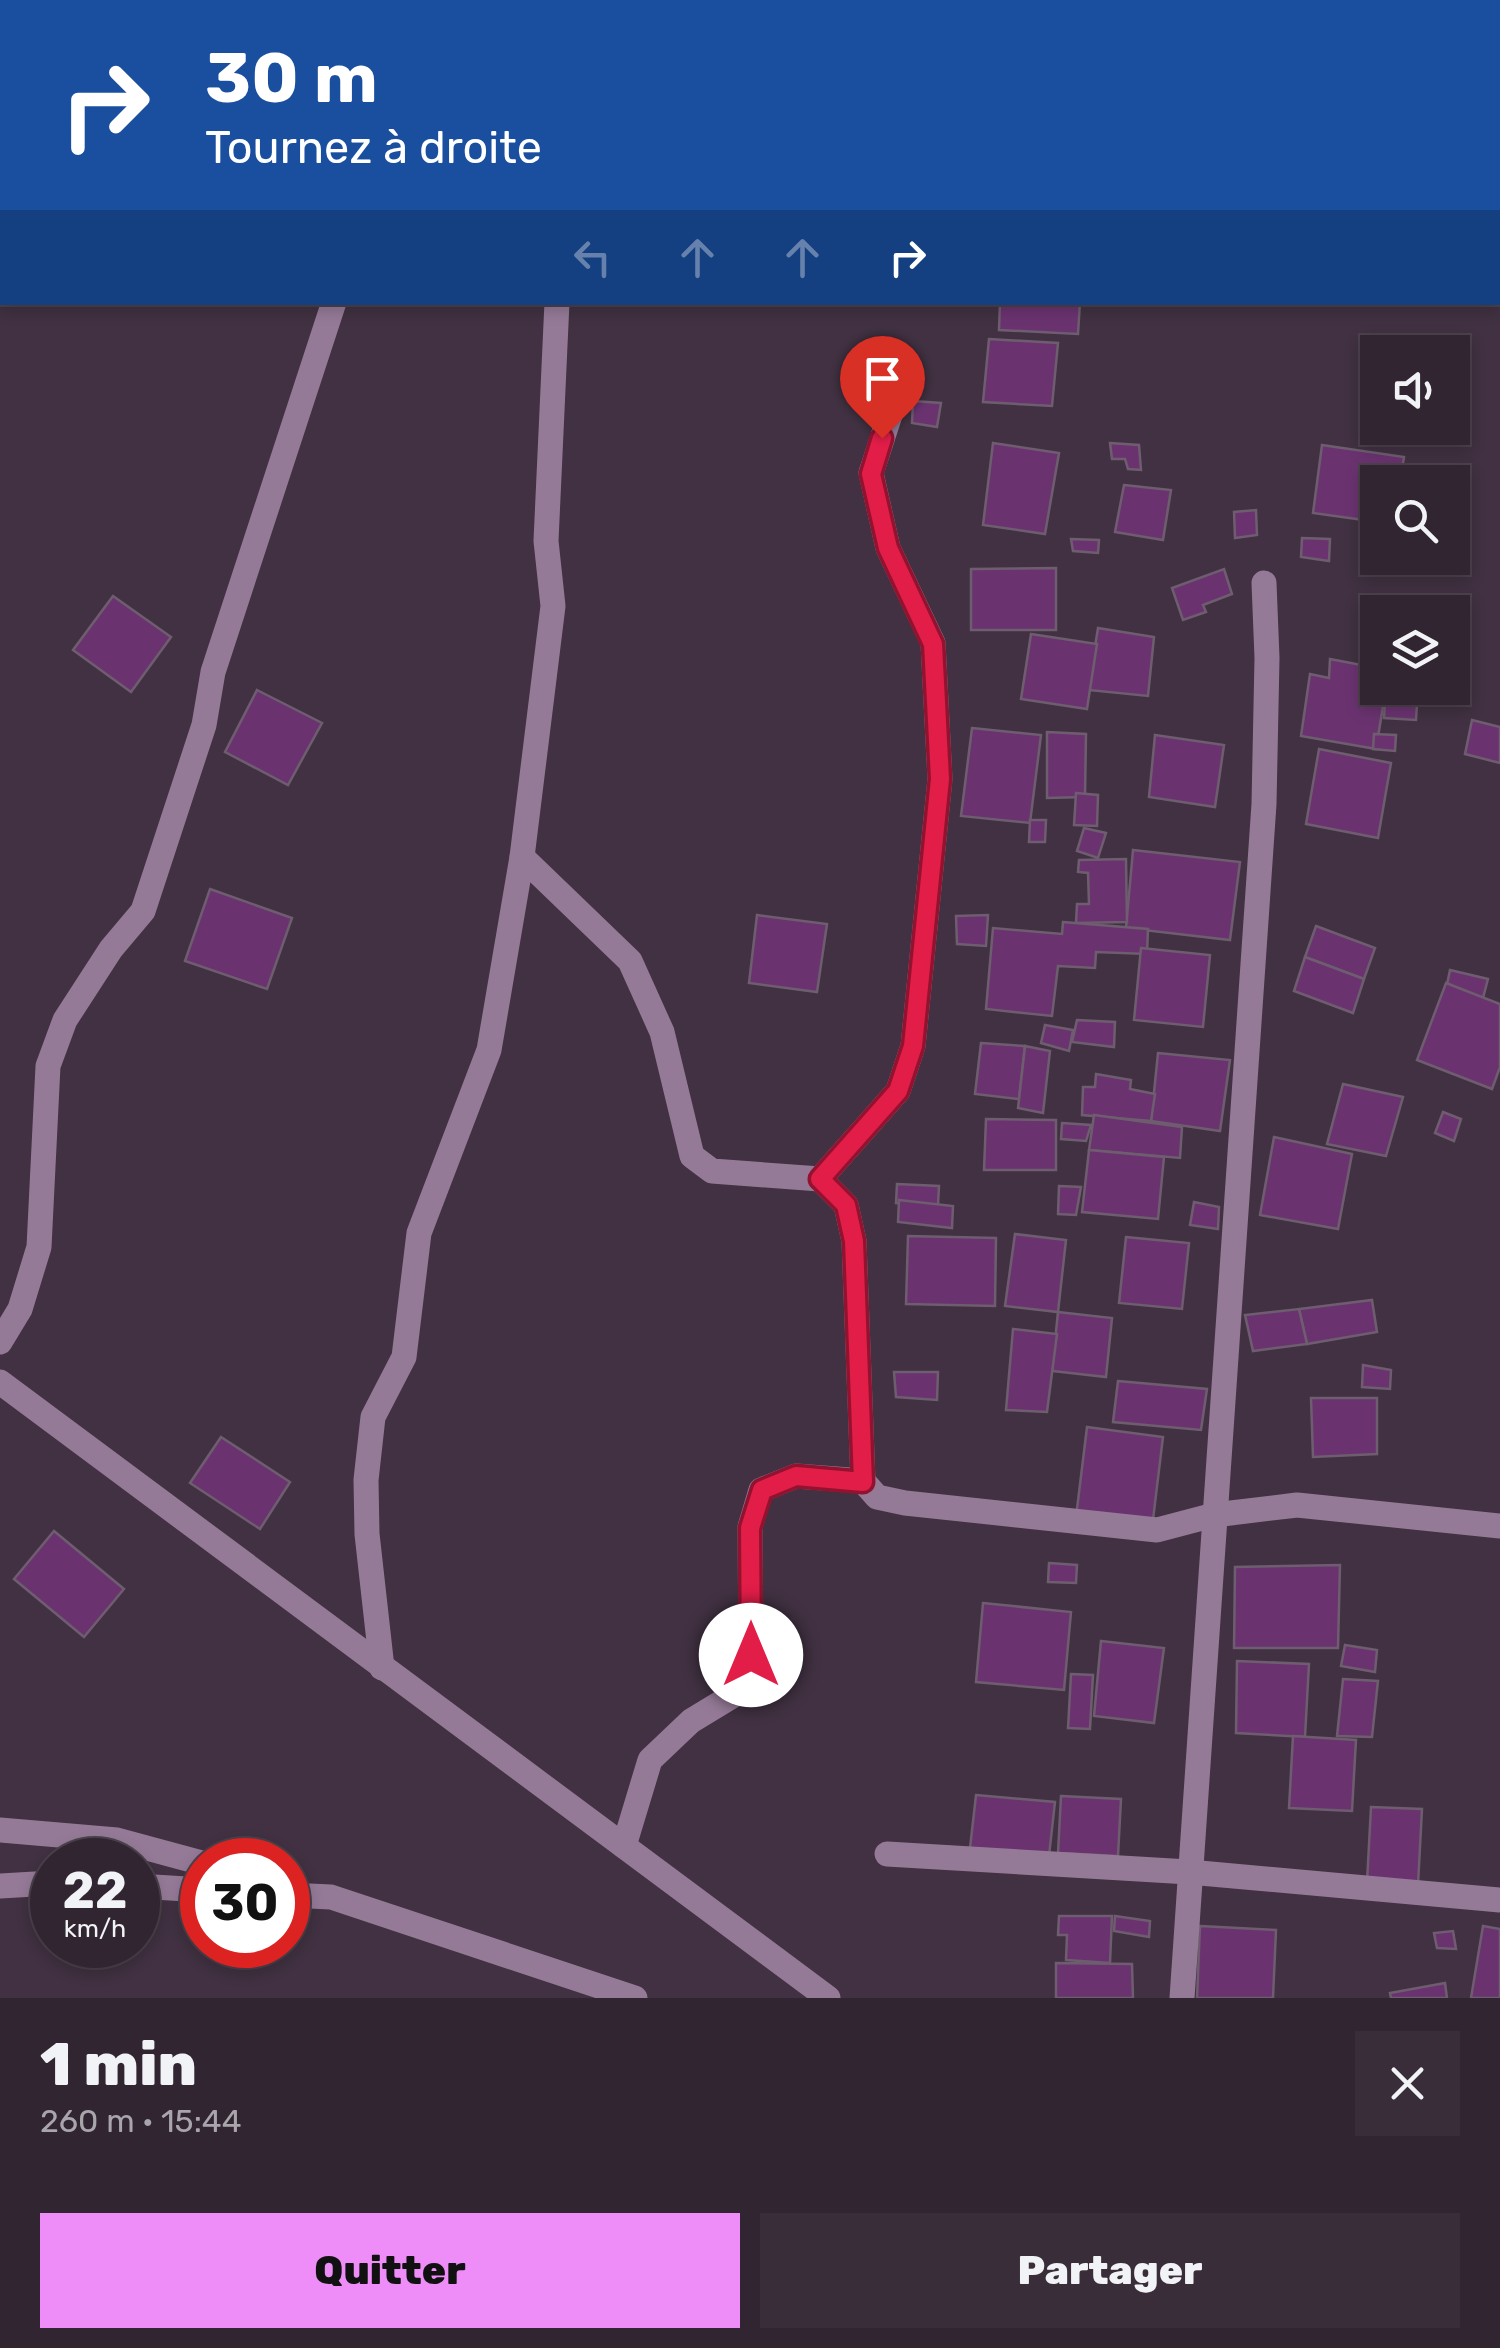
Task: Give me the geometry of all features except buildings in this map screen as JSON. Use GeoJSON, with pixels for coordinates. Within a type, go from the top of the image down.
{"type":"FeatureCollection","features":[{"type":"Feature","properties":{"kind":"street"},"geometry":{"type":"LineString","coordinates":[[0,1342],[20,1309],[39,1247],[48,1066],[65,1020],[111,950],[143,911],[204,725],[214,672],[333,305]]}},
{"type":"Feature","properties":{"kind":"street"},"geometry":{"type":"LineString","coordinates":[[382,1668],[366,1534],[366,1480],[373,1416],[404,1357],[419,1233],[489,1050],[522,857],[553,606],[546,541],[558,305]]}},
{"type":"Feature","properties":{"kind":"street"},"geometry":{"type":"LineString","coordinates":[[820,1179],[898,1091],[913,1046],[940,779],[933,644],[888,548],[871,474],[905,368]]}},
{"type":"Feature","properties":{"kind":"street"},"geometry":{"type":"LineString","coordinates":[[1182,1998],[1264,804],[1264,583]]}},
{"type":"Feature","properties":{"kind":"street"},"geometry":{"type":"LineString","coordinates":[[522,857],[630,960],[662,1032],[692,1156],[712,1171],[820,1179],[846,1205],[854,1241],[863,1482]]}},
{"type":"Feature","properties":{"kind":"street"},"geometry":{"type":"LineString","coordinates":[[0,1382],[828,1998]]}},
{"type":"Feature","properties":{"kind":"street"},"geometry":{"type":"LineString","coordinates":[[624,1846],[650,1760],[691,1722],[742,1690],[751,1655],[750,1528],[762,1490],[796,1476],[863,1482],[878,1496],[905,1503],[1157,1530],[1214,1515],[1297,1505],[1500,1526]]}},
{"type":"Feature","properties":{"kind":"street"},"geometry":{"type":"LineString","coordinates":[[0,1830],[117,1840],[180,1857]]}},
{"type":"Feature","properties":{"kind":"street"},"geometry":{"type":"LineString","coordinates":[[887,1854],[1189,1872],[1500,1900]]}},
{"type":"Feature","properties":{"kind":"street"},"geometry":{"type":"LineString","coordinates":[[0,1886],[30,1884]]}},
{"type":"Feature","properties":{"kind":"street"},"geometry":{"type":"LineString","coordinates":[[310,1892],[635,1998]]}},
{"type":"Feature","properties":{"kind":"street"},"geometry":{"type":"LineString","coordinates":[[310,1896],[331,1897]]}},
{"type":"Feature","properties":{"kind":"route"},"geometry":{"type":"LineString","coordinates":[[751,1655],[750,1528],[762,1490],[796,1476],[863,1482],[854,1241],[846,1205],[820,1179],[898,1091],[913,1046],[940,779],[933,644],[888,548],[871,474],[882,438]]}}]}
